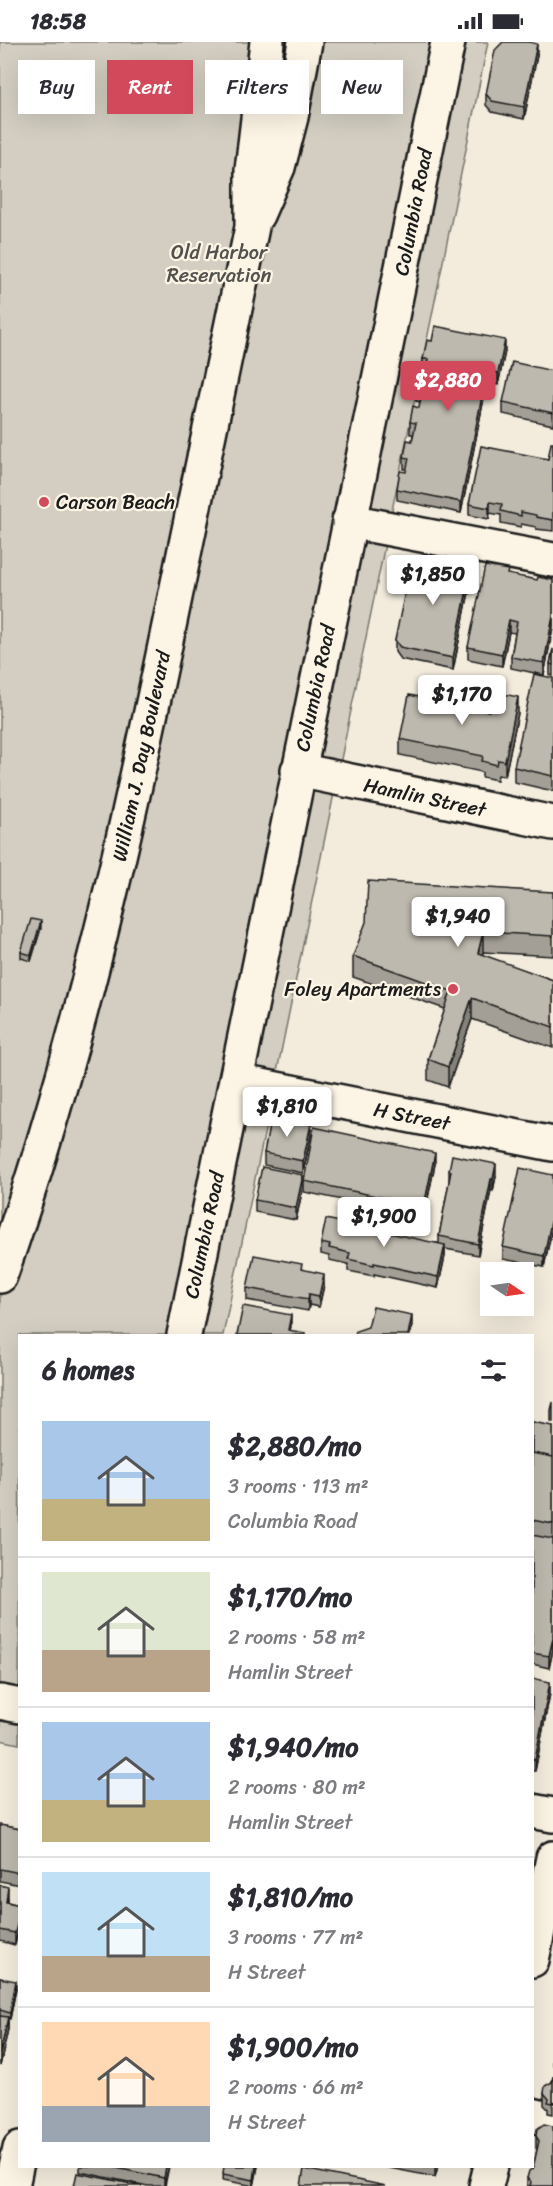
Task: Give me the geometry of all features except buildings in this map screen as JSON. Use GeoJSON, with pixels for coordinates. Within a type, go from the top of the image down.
{"type":"FeatureCollection","features":[{"type":"Feature","properties":{"kind":"main road","name":"William J. Day Boulevard"},"geometry":{"type":"LineString","coordinates":[[0,1276],[63,1075],[105,921],[145,742],[252,227],[278,167],[291,117],[305,42]]}},
{"type":"Feature","properties":{"kind":"main road","name":"Columbia Road"},"geometry":{"type":"LineString","coordinates":[[184,1334],[448,42]]}},
{"type":"Feature","properties":{"kind":"main road","name":"William J. Day Boulevard"},"geometry":{"type":"LineString","coordinates":[[252,227],[252,170],[257,118],[268,49]]}},
{"type":"Feature","properties":{"kind":"main road"},"geometry":{"type":"LineString","coordinates":[[349,521],[553,560]]}},
{"type":"Feature","properties":{"kind":"main road","name":"Hamlin Street"},"geometry":{"type":"LineString","coordinates":[[298,770],[553,823]]}},
{"type":"Feature","properties":{"kind":"main road","name":"H Street"},"geometry":{"type":"LineString","coordinates":[[236,1081],[553,1144]]}},
{"type":"Feature","properties":{"kind":"main road"},"geometry":{"type":"LineString","coordinates":[[0,1702],[18,1706]]}},
{"type":"Feature","properties":{"kind":"main road"},"geometry":{"type":"LineString","coordinates":[[534,1811],[553,1815]]}},
{"type":"Feature","properties":{"kind":"main road"},"geometry":{"type":"LineString","coordinates":[[534,1950],[553,1858]]}},
{"type":"Feature","properties":{"kind":"main road"},"geometry":{"type":"LineString","coordinates":[[534,2115],[553,2120]]}},
{"type":"Feature","properties":{"kind":"main road"},"geometry":{"type":"LineString","coordinates":[[12,2186],[18,2158]]}},
{"type":"Feature","properties":{"kind":"main road"},"geometry":{"type":"LineString","coordinates":[[486,2186],[490,2168]]}},
{"type":"Feature","properties":{"kind":"green space","name":"Old Harbor Reservation"},"geometry":{"type":"Polygon","coordinates":[[[0,42],[488,42],[223,1334],[18,1334],[18,1744],[0,1740],[0,42]]]}},
{"type":"Feature","properties":{"kind":"place","name":"Carson Beach"},"geometry":{"type":"Point","coordinates":[44,502]}},
{"type":"Feature","properties":{"kind":"place","name":"Foley Apartments"},"geometry":{"type":"Point","coordinates":[453,989]}}]}
